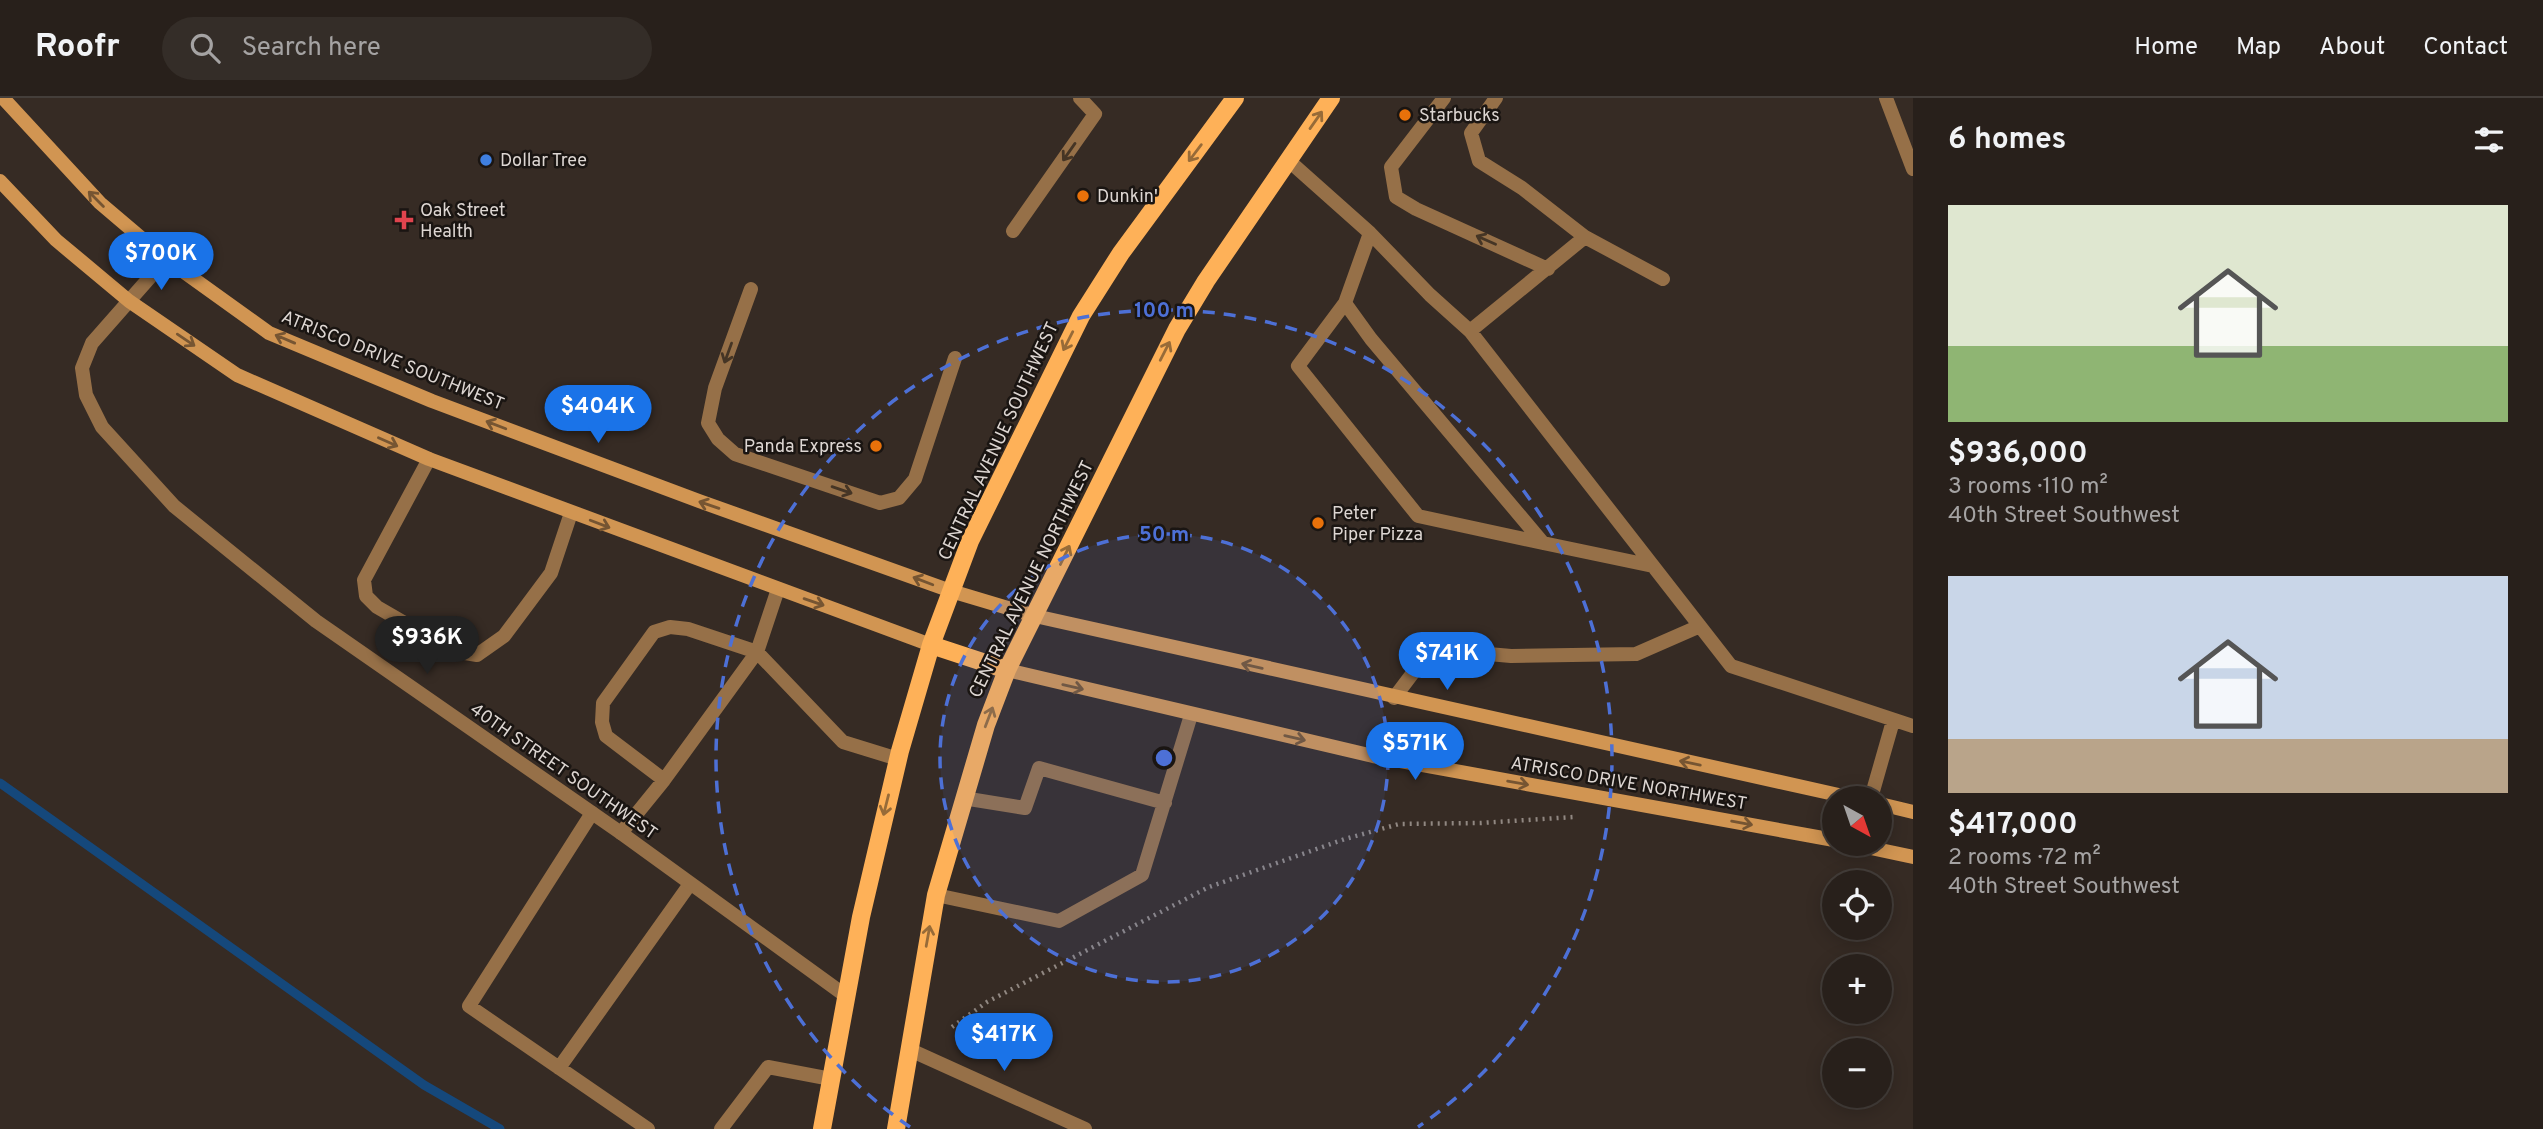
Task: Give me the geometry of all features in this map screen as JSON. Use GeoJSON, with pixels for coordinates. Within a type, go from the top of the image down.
{"type":"FeatureCollection","features":[{"type":"Feature","properties":{"kind":"main road","name":"ATRISCO DRIVE SOUTHWEST"},"geometry":{"type":"LineString","coordinates":[[2,98],[100,203],[166,259],[269,333],[505,429],[699,501],[951,592],[1035,617]]}},
{"type":"Feature","properties":{"kind":"main road","name":"CENTRAL AVENUE SOUTHWEST"},"geometry":{"type":"LineString","coordinates":[[822,1129],[863,905],[898,759],[930,645],[970,541],[1081,316],[1121,253],[1235,98]]}},
{"type":"Feature","properties":{"kind":"main road","name":"CENTRAL AVENUE NORTHWEST"},"geometry":{"type":"LineString","coordinates":[[896,1129],[936,895],[986,725],[1007,670],[1177,329],[1206,281],[1331,98]]}},
{"type":"Feature","properties":{"kind":"main road"},"geometry":{"type":"LineString","coordinates":[[0,181],[56,240],[129,301],[237,375],[429,459],[930,645],[1007,670]]}},
{"type":"Feature","properties":{"kind":"main road","name":"ATRISCO DRIVE NORTHWEST"},"geometry":{"type":"LineString","coordinates":[[1035,617],[1822,791]]}},
{"type":"Feature","properties":{"kind":"main road","name":"ATRISCO DRIVE NORTHWEST"},"geometry":{"type":"LineString","coordinates":[[1007,670],[1373,756],[1822,838]]}},
{"type":"Feature","properties":{"kind":"main road"},"geometry":{"type":"LineString","coordinates":[[1892,807],[1913,812]]}},
{"type":"Feature","properties":{"kind":"main road"},"geometry":{"type":"LineString","coordinates":[[1892,853],[1913,857]]}},
{"type":"Feature","properties":{"kind":"street"},"geometry":{"type":"LineString","coordinates":[[1013,231],[1095,114],[1080,98]]}},
{"type":"Feature","properties":{"kind":"street"},"geometry":{"type":"LineString","coordinates":[[1444,98],[1391,167],[1396,197],[1416,209],[1548,268]]}},
{"type":"Feature","properties":{"kind":"street"},"geometry":{"type":"LineString","coordinates":[[1496,98],[1471,133],[1479,161],[1522,188],[1585,237],[1663,279]]}},
{"type":"Feature","properties":{"kind":"street"},"geometry":{"type":"LineString","coordinates":[[1886,98],[1913,169]]}},
{"type":"Feature","properties":{"kind":"street"},"geometry":{"type":"LineString","coordinates":[[1288,160],[1370,233],[1430,295],[1470,331],[1731,666],[1913,726]]}},
{"type":"Feature","properties":{"kind":"street"},"geometry":{"type":"LineString","coordinates":[[1370,233],[1345,303],[1298,366],[1418,516],[1653,566]]}},
{"type":"Feature","properties":{"kind":"street"},"geometry":{"type":"LineString","coordinates":[[1470,331],[1585,237]]}},
{"type":"Feature","properties":{"kind":"street","name":"40TH STREET SOUTHWEST"},"geometry":{"type":"LineString","coordinates":[[166,259],[92,343],[82,368],[86,395],[102,427],[174,506],[316,621],[621,833],[846,996]]}},
{"type":"Feature","properties":{"kind":"street"},"geometry":{"type":"LineString","coordinates":[[751,289],[715,388],[708,423],[718,439],[735,454],[867,499],[880,503],[899,498],[915,479],[955,358]]}},
{"type":"Feature","properties":{"kind":"street"},"geometry":{"type":"LineString","coordinates":[[1345,303],[1371,339],[1543,543]]}},
{"type":"Feature","properties":{"kind":"street"},"geometry":{"type":"LineString","coordinates":[[429,459],[364,580],[366,596],[377,607],[453,652],[477,655],[505,636],[551,573],[571,513]]}},
{"type":"Feature","properties":{"kind":"street"},"geometry":{"type":"LineString","coordinates":[[621,833],[664,780],[758,652],[778,589]]}},
{"type":"Feature","properties":{"kind":"street"},"geometry":{"type":"LineString","coordinates":[[1394,698],[1428,653],[1455,651],[1511,656],[1636,654],[1700,626]]}},
{"type":"Feature","properties":{"kind":"street"},"geometry":{"type":"LineString","coordinates":[[664,780],[606,736],[602,722],[603,704],[654,632],[670,627],[688,629],[758,652],[843,742],[898,759]]}},
{"type":"Feature","properties":{"kind":"street"},"geometry":{"type":"LineString","coordinates":[[936,895],[1059,921],[1142,875],[1191,715]]}},
{"type":"Feature","properties":{"kind":"street"},"geometry":{"type":"LineString","coordinates":[[1875,786],[1894,721]]}},
{"type":"Feature","properties":{"kind":"street"},"geometry":{"type":"LineString","coordinates":[[963,798],[1024,808],[1039,768],[1165,803]]}},
{"type":"Feature","properties":{"kind":"street"},"geometry":{"type":"LineString","coordinates":[[592,813],[470,1006],[648,1129]]}},
{"type":"Feature","properties":{"kind":"street"},"geometry":{"type":"LineString","coordinates":[[559,1068],[690,884]]}},
{"type":"Feature","properties":{"kind":"street"},"geometry":{"type":"LineString","coordinates":[[908,1049],[1085,1129]]}},
{"type":"Feature","properties":{"kind":"street"},"geometry":{"type":"LineString","coordinates":[[722,1129],[768,1067],[831,1079]]}},
{"type":"Feature","properties":{"kind":"path"},"geometry":{"type":"LineString","coordinates":[[952,1027],[987,1002],[1209,887],[1345,839],[1399,824],[1480,823],[1575,817]]}},
{"type":"Feature","properties":{"kind":"waterway"},"geometry":{"type":"LineString","coordinates":[[0,783],[424,1085],[500,1129]]}},
{"type":"Feature","properties":{"kind":"place","name":"Starbucks"},"geometry":{"type":"Point","coordinates":[1405,115]}},
{"type":"Feature","properties":{"kind":"place","name":"Dollar Tree"},"geometry":{"type":"Point","coordinates":[486,160]}},
{"type":"Feature","properties":{"kind":"place","name":"Dunkin'"},"geometry":{"type":"Point","coordinates":[1083,196]}},
{"type":"Feature","properties":{"kind":"place","name":"Oak Street Health"},"geometry":{"type":"Point","coordinates":[404,220]}},
{"type":"Feature","properties":{"kind":"place","name":"Panda Express"},"geometry":{"type":"Point","coordinates":[876,446]}},
{"type":"Feature","properties":{"kind":"place","name":"Peter Piper Pizza"},"geometry":{"type":"Point","coordinates":[1318,523]}}]}
